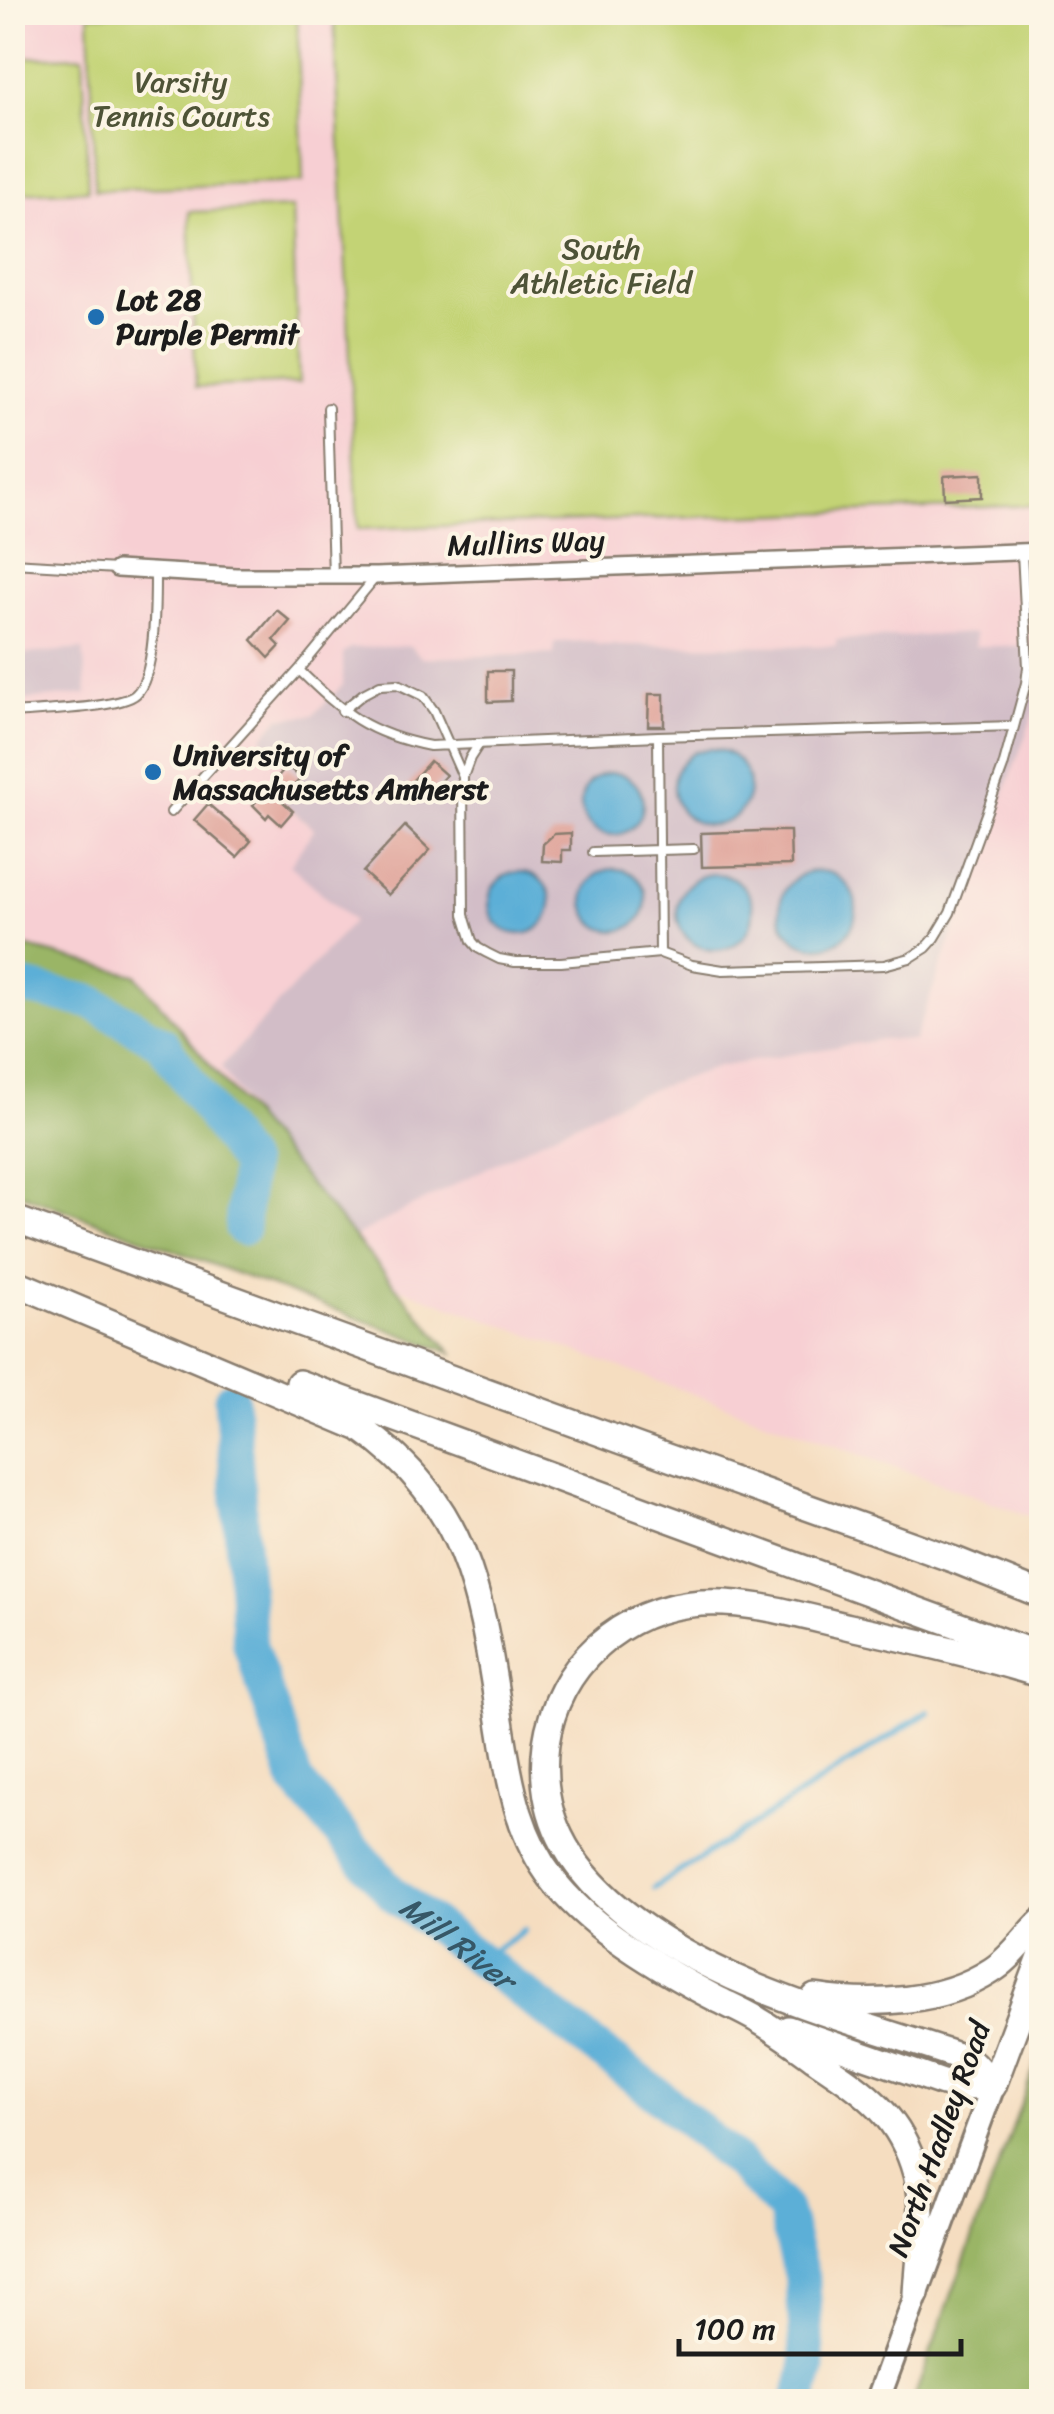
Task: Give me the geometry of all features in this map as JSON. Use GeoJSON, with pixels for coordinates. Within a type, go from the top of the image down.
{"type":"FeatureCollection","features":[{"type":"Feature","properties":{"kind":"main road"},"geometry":{"type":"LineString","coordinates":[[12,1218],[956,1560],[1042,1596]]}},
{"type":"Feature","properties":{"kind":"main road"},"geometry":{"type":"LineString","coordinates":[[12,1279],[1042,1656]]}},
{"type":"Feature","properties":{"kind":"main road"},"geometry":{"type":"LineString","coordinates":[[12,1279],[360,1428],[401,1462],[438,1507],[470,1566],[511,1784],[524,1831],[542,1866],[569,1900],[602,1927],[678,1977],[758,2020],[874,2100],[897,2128],[911,2158],[920,2194],[916,2294]]}},
{"type":"Feature","properties":{"kind":"main road"},"geometry":{"type":"LineString","coordinates":[[993,2086],[974,2064],[952,2054],[761,1989],[706,1966],[658,1938],[593,1884],[564,1846],[548,1803],[546,1748],[558,1700],[570,1676],[588,1654],[624,1626],[685,1605],[719,1603],[787,1612],[928,1643],[1042,1674]]}},
{"type":"Feature","properties":{"kind":"main road"},"geometry":{"type":"LineString","coordinates":[[761,1989],[852,2001],[911,1998],[949,1990],[994,1970],[1042,1921]]}},
{"type":"Feature","properties":{"kind":"main road","name":"North Hadley Road"},"geometry":{"type":"LineString","coordinates":[[876,2402],[1042,1954]]}},
{"type":"Feature","properties":{"kind":"main road"},"geometry":{"type":"LineString","coordinates":[[758,2020],[944,2083],[993,2086]]}},
{"type":"Feature","properties":{"kind":"street","name":"Mullins Way"},"geometry":{"type":"LineString","coordinates":[[117,570],[236,576],[376,576],[1042,551]]}},
{"type":"Feature","properties":{"kind":"lane"},"geometry":{"type":"LineString","coordinates":[[328,408],[332,576]]}},
{"type":"Feature","properties":{"kind":"lane"},"geometry":{"type":"LineString","coordinates":[[479,744],[463,777],[464,915],[478,948],[498,959],[561,962],[660,953],[692,965],[723,970],[884,965],[910,958],[936,938],[950,912],[1003,767],[1028,667],[1022,552]]}},
{"type":"Feature","properties":{"kind":"lane","name":"Mullins Way"},"geometry":{"type":"LineString","coordinates":[[12,563],[117,570]]}},
{"type":"Feature","properties":{"kind":"lane"},"geometry":{"type":"LineString","coordinates":[[12,713],[115,703],[134,697],[146,681],[155,614],[155,572]]}},
{"type":"Feature","properties":{"kind":"lane"},"geometry":{"type":"LineString","coordinates":[[171,812],[376,576]]}},
{"type":"Feature","properties":{"kind":"lane"},"geometry":{"type":"LineString","coordinates":[[298,670],[342,711],[373,730],[430,746],[1014,726]]}},
{"type":"Feature","properties":{"kind":"lane"},"geometry":{"type":"LineString","coordinates":[[342,711],[380,685],[398,684],[423,696],[434,711],[463,777]]}},
{"type":"Feature","properties":{"kind":"lane"},"geometry":{"type":"LineString","coordinates":[[658,736],[660,953]]}},
{"type":"Feature","properties":{"kind":"lane"},"geometry":{"type":"LineString","coordinates":[[593,852],[694,849]]}},
{"type":"Feature","properties":{"kind":"shaded area","name":"University of Massachusetts Amherst"},"geometry":{"type":"Polygon","coordinates":[[[12,13],[1041,13],[1041,646],[975,646],[975,634],[836,640],[837,646],[599,645],[591,641],[554,643],[555,654],[422,658],[410,646],[343,654],[343,685],[313,715],[279,718],[262,738],[301,778],[281,801],[314,829],[291,865],[353,921],[221,1067],[556,1132],[627,1098],[718,1067],[883,1039],[914,1041],[1041,693],[1041,1520],[13,1148],[12,13]]]}},
{"type":"Feature","properties":{"kind":"shaded area"},"geometry":{"type":"Polygon","coordinates":[[[975,633],[975,646],[1041,646],[1041,693],[914,1041],[883,1039],[718,1067],[627,1098],[352,1238],[280,1156],[221,1067],[353,921],[290,865],[314,829],[281,800],[300,778],[262,738],[279,718],[313,715],[343,685],[343,654],[350,648],[410,646],[422,658],[554,654],[554,642],[836,646],[836,640],[975,633]]]}},
{"type":"Feature","properties":{"kind":"shaded area"},"geometry":{"type":"Polygon","coordinates":[[[83,649],[87,694],[13,701],[13,655],[83,649]]]}},
{"type":"Feature","properties":{"kind":"green space","name":"Varsity Tennis Courts"},"geometry":{"type":"Polygon","coordinates":[[[297,13],[303,182],[95,190],[89,15],[297,13]]]}},
{"type":"Feature","properties":{"kind":"green space","name":"South Athletic Field"},"geometry":{"type":"Polygon","coordinates":[[[334,13],[1041,13],[1041,505],[358,529],[334,13]]]}},
{"type":"Feature","properties":{"kind":"green space"},"geometry":{"type":"Polygon","coordinates":[[[83,56],[88,190],[13,193],[13,58],[83,56]]]}},
{"type":"Feature","properties":{"kind":"green space"},"geometry":{"type":"Polygon","coordinates":[[[292,208],[299,383],[196,387],[189,212],[292,208]]]}},
{"type":"Feature","properties":{"kind":"green space"},"geometry":{"type":"Polygon","coordinates":[[[13,944],[136,975],[452,1353],[13,1191],[13,944]]]}},
{"type":"Feature","properties":{"kind":"green space"},"geometry":{"type":"Polygon","coordinates":[[[1041,2049],[1041,2400],[913,2401],[1041,2049]]]}},
{"type":"Feature","properties":{"kind":"water"},"geometry":{"type":"Polygon","coordinates":[[[711,749],[738,760],[749,787],[738,814],[711,825],[684,814],[673,787],[684,760],[711,749]]]}},
{"type":"Feature","properties":{"kind":"water"},"geometry":{"type":"Polygon","coordinates":[[[612,773],[634,782],[643,804],[634,826],[612,835],[590,826],[581,804],[590,782],[612,773]]]}},
{"type":"Feature","properties":{"kind":"water"},"geometry":{"type":"Polygon","coordinates":[[[615,869],[637,878],[646,900],[637,922],[615,931],[593,922],[584,900],[593,878],[615,869]]]}},
{"type":"Feature","properties":{"kind":"water"},"geometry":{"type":"Polygon","coordinates":[[[818,871],[845,882],[856,909],[845,936],[818,947],[791,936],[780,909],[791,882],[818,871]]]}},
{"type":"Feature","properties":{"kind":"water"},"geometry":{"type":"Polygon","coordinates":[[[520,872],[542,881],[551,903],[542,925],[520,934],[498,925],[489,903],[498,881],[520,872]]]}},
{"type":"Feature","properties":{"kind":"water"},"geometry":{"type":"Polygon","coordinates":[[[715,874],[742,885],[753,912],[742,939],[715,950],[688,939],[677,912],[688,885],[715,874]]]}},
{"type":"Feature","properties":{"kind":"building"},"geometry":{"type":"Polygon","coordinates":[[[982,474],[982,497],[945,499],[944,476],[982,474]]]}},
{"type":"Feature","properties":{"kind":"building"},"geometry":{"type":"Polygon","coordinates":[[[277,610],[290,621],[274,640],[280,646],[269,658],[252,640],[277,610]]]}},
{"type":"Feature","properties":{"kind":"building"},"geometry":{"type":"Polygon","coordinates":[[[488,671],[511,671],[511,701],[488,702],[488,671]]]}},
{"type":"Feature","properties":{"kind":"building"},"geometry":{"type":"Polygon","coordinates":[[[649,694],[664,694],[664,726],[648,726],[649,694]]]}},
{"type":"Feature","properties":{"kind":"building"},"geometry":{"type":"Polygon","coordinates":[[[430,761],[446,775],[423,801],[407,787],[430,761]]]}},
{"type":"Feature","properties":{"kind":"building"},"geometry":{"type":"Polygon","coordinates":[[[287,766],[301,778],[281,800],[293,811],[281,825],[269,814],[266,818],[253,805],[287,766]]]}},
{"type":"Feature","properties":{"kind":"building"},"geometry":{"type":"Polygon","coordinates":[[[208,804],[251,841],[237,857],[194,820],[208,804]]]}},
{"type":"Feature","properties":{"kind":"building"},"geometry":{"type":"Polygon","coordinates":[[[405,826],[430,850],[388,895],[363,872],[405,826]]]}},
{"type":"Feature","properties":{"kind":"building"},"geometry":{"type":"Polygon","coordinates":[[[790,831],[791,865],[702,867],[701,833],[790,831]]]}},
{"type":"Feature","properties":{"kind":"building"},"geometry":{"type":"Polygon","coordinates":[[[571,833],[571,850],[562,850],[562,862],[542,861],[543,844],[554,834],[571,833]]]}},
{"type":"Feature","properties":{"kind":"waterway","name":"Mill River"},"geometry":{"type":"LineString","coordinates":[[12,985],[92,1002],[162,1043],[247,1165],[242,1228]]}},
{"type":"Feature","properties":{"kind":"waterway","name":"Mill River"},"geometry":{"type":"LineString","coordinates":[[231,1399],[250,1645],[296,1781],[393,1894],[666,2101],[740,2165],[784,2210],[803,2281],[808,2370],[798,2402]]}},
{"type":"Feature","properties":{"kind":"waterway"},"geometry":{"type":"LineString","coordinates":[[654,1888],[928,1712]]}},
{"type":"Feature","properties":{"kind":"waterway"},"geometry":{"type":"LineString","coordinates":[[488,1967],[496,1949],[524,1930]]}},
{"type":"Feature","properties":{"kind":"place","name":"Lot 28 Purple Permit"},"geometry":{"type":"Point","coordinates":[96,317]}},
{"type":"Feature","properties":{"kind":"place","name":"University of Massachusetts Amherst"},"geometry":{"type":"Point","coordinates":[153,772]}}]}
